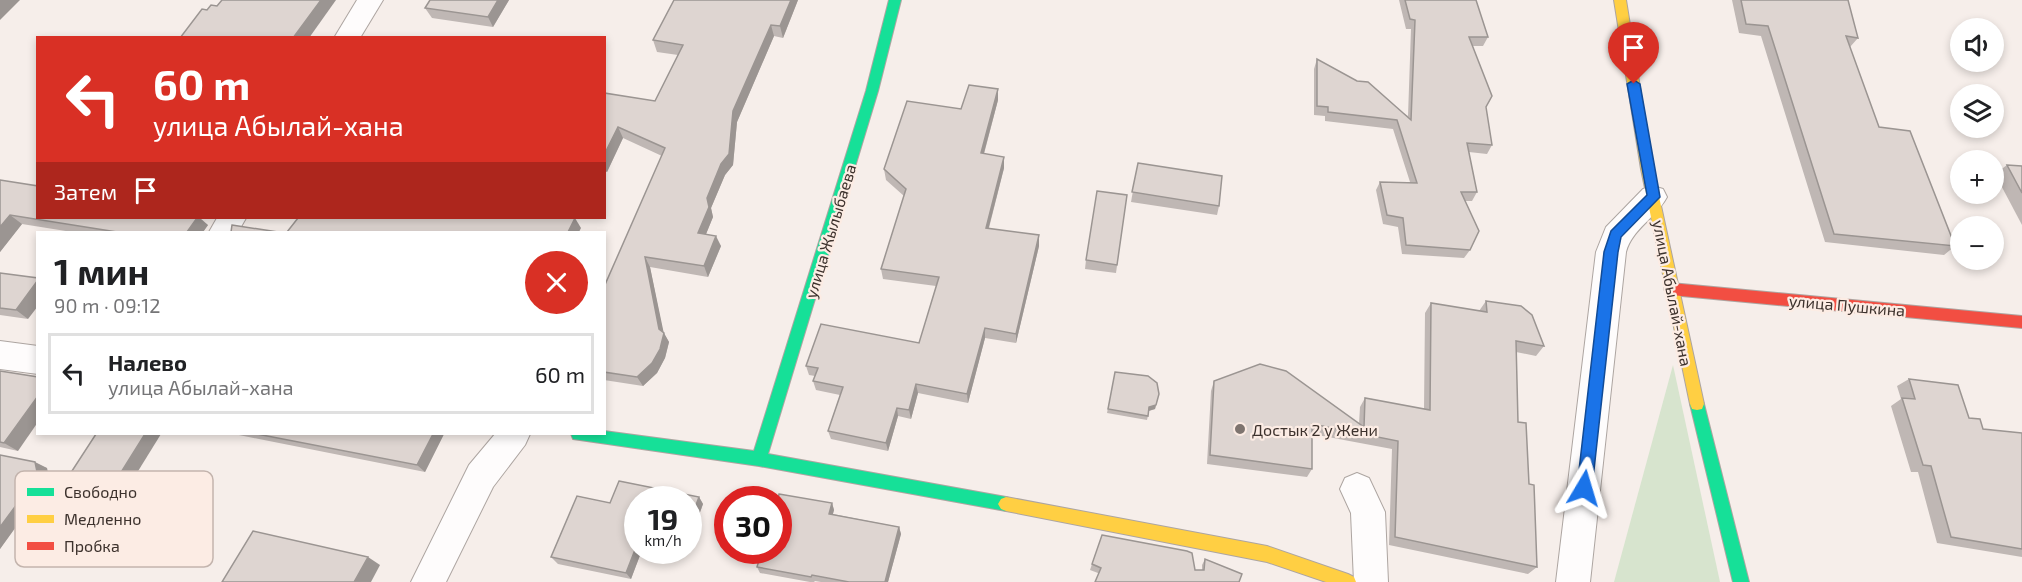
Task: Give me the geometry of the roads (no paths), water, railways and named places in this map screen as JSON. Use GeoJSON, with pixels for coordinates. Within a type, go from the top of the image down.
{"type":"FeatureCollection","features":[{"type":"Feature","properties":{"kind":"street"},"geometry":{"type":"LineString","coordinates":[[348,36],[370,0]]}},
{"type":"Feature","properties":{"kind":"street","name":"улица Жылыбаева"},"geometry":{"type":"LineString","coordinates":[[759,459],[872,91],[895,0]]}},
{"type":"Feature","properties":{"kind":"street","name":"улица Абылай-хана"},"geometry":{"type":"LineString","coordinates":[[1620,0],[1671,289],[1686,361],[1741,582]]}},
{"type":"Feature","properties":{"kind":"street"},"geometry":{"type":"LineString","coordinates":[[1573,582],[1611,252],[1616,235],[1653,197]]}},
{"type":"Feature","properties":{"kind":"street","name":"улица Пушкина"},"geometry":{"type":"LineString","coordinates":[[1671,289],[2022,322]]}},
{"type":"Feature","properties":{"kind":"street"},"geometry":{"type":"LineString","coordinates":[[0,355],[36,360]]}},
{"type":"Feature","properties":{"kind":"street"},"geometry":{"type":"LineString","coordinates":[[428,582],[481,476],[513,435]]}},
{"type":"Feature","properties":{"kind":"street"},"geometry":{"type":"LineString","coordinates":[[585,435],[759,459],[1159,532],[1267,554],[1348,582]]}},
{"type":"Feature","properties":{"kind":"street"},"geometry":{"type":"LineString","coordinates":[[1357,489],[1368,512],[1371,582]]}},
{"type":"Feature","properties":{"kind":"place","name":"Достык 2 у Жени"},"geometry":{"type":"Point","coordinates":[1240,429]}}]}
